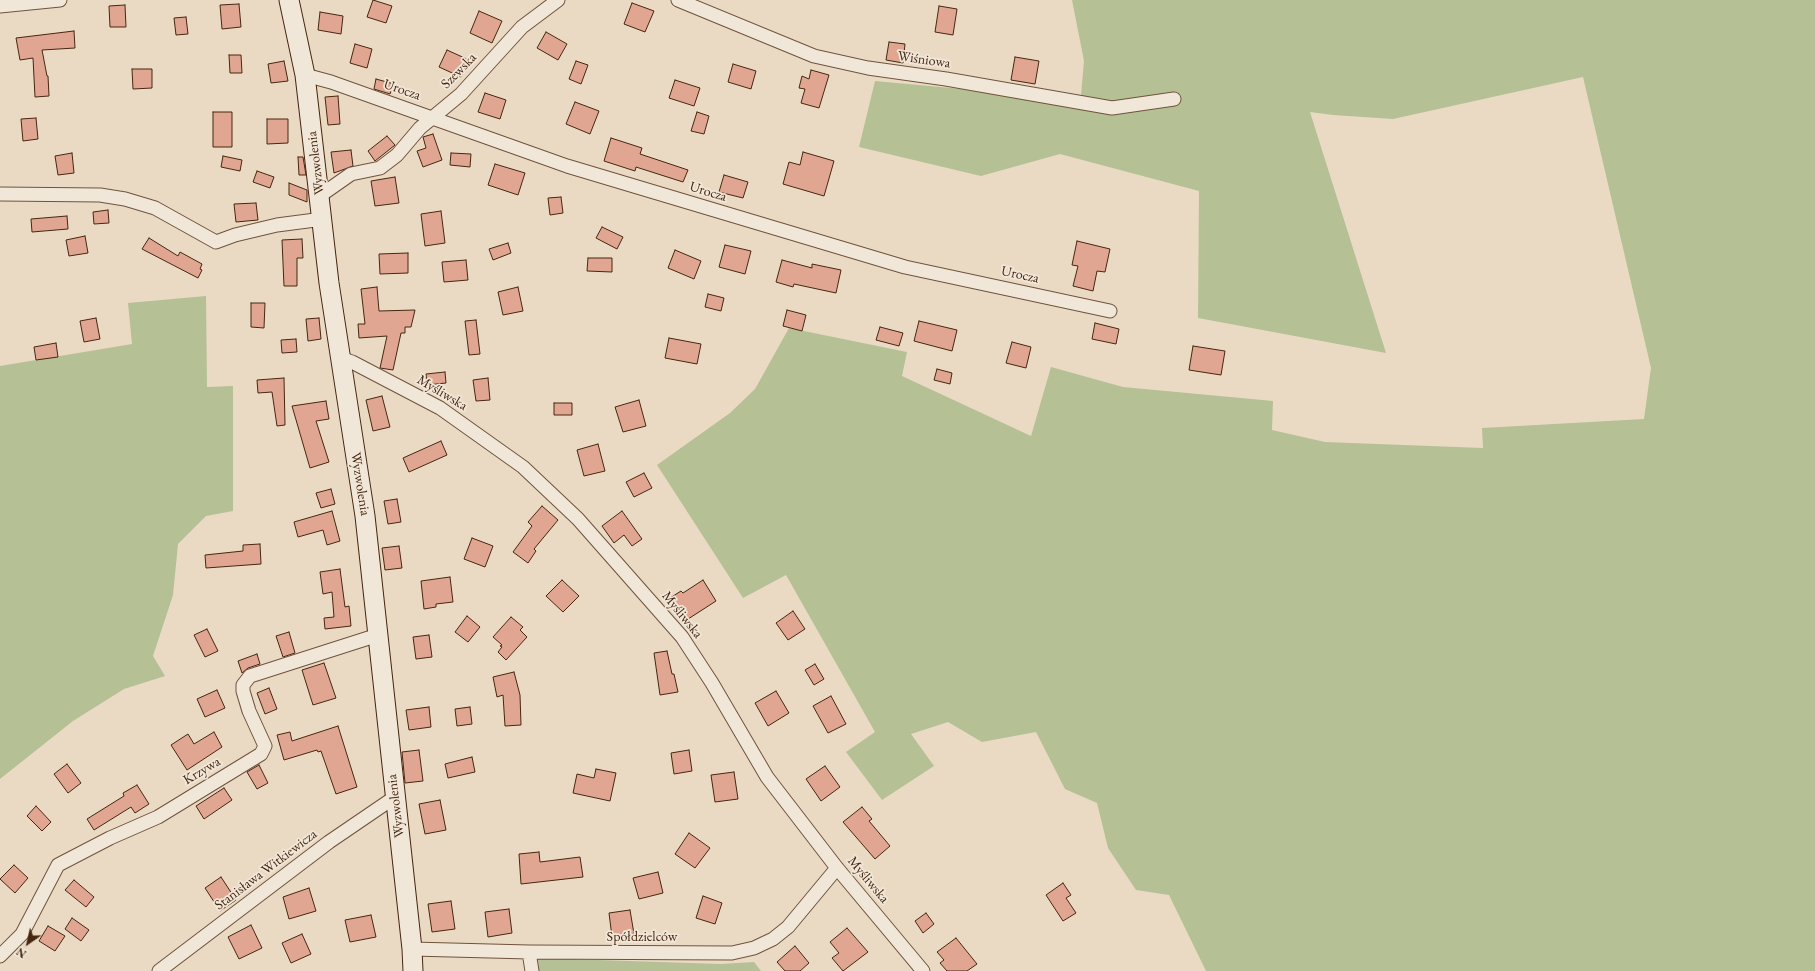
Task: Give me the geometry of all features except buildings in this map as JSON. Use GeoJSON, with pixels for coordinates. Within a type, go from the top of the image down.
{"type":"FeatureCollection","features":[{"type":"Feature","properties":{"kind":"street"},"geometry":{"type":"LineString","coordinates":[[0,6],[60,0]]}},
{"type":"Feature","properties":{"kind":"street","name":"Wyzwolenia"},"geometry":{"type":"LineString","coordinates":[[289,0],[305,75],[340,358],[365,516],[412,949],[413,971]]}},
{"type":"Feature","properties":{"kind":"street","name":"Szewska"},"geometry":{"type":"LineString","coordinates":[[320,195],[351,174],[380,168],[397,155],[420,128],[461,94],[522,27],[558,0]]}},
{"type":"Feature","properties":{"kind":"street","name":"Wiśniowa"},"geometry":{"type":"LineString","coordinates":[[678,0],[814,56],[868,68],[946,78],[1112,108],[1174,99]]}},
{"type":"Feature","properties":{"kind":"street","name":"Urocza"},"geometry":{"type":"LineString","coordinates":[[305,75],[331,82],[567,166],[905,267],[1110,311]]}},
{"type":"Feature","properties":{"kind":"street"},"geometry":{"type":"LineString","coordinates":[[0,194],[100,195],[126,198],[155,208],[216,242],[235,235],[277,225],[323,219]]}},
{"type":"Feature","properties":{"kind":"street","name":"Myśliwska"},"geometry":{"type":"LineString","coordinates":[[340,358],[352,362],[440,408],[524,467],[578,519],[682,637],[712,683],[768,777],[837,868],[923,971]]}},
{"type":"Feature","properties":{"kind":"street","name":"Krzywa"},"geometry":{"type":"LineString","coordinates":[[0,956],[22,934],[58,865],[110,838],[158,816],[261,754],[266,746],[249,711],[243,691],[243,685],[250,676],[378,635]]}},
{"type":"Feature","properties":{"kind":"street","name":"Stanisława Witkiewicza"},"geometry":{"type":"LineString","coordinates":[[159,971],[329,842],[395,797]]}},
{"type":"Feature","properties":{"kind":"street","name":"Spółdzielców"},"geometry":{"type":"LineString","coordinates":[[412,949],[529,952],[732,953],[754,948],[773,939],[788,927],[837,868]]}},
{"type":"Feature","properties":{"kind":"street"},"geometry":{"type":"LineString","coordinates":[[529,952],[532,971]]}},
{"type":"Feature","properties":{"kind":"green space"},"geometry":{"type":"Polygon","coordinates":[[[1072,0],[1815,0],[1815,971],[1206,971],[1169,895],[1136,890],[1108,848],[1097,803],[1065,789],[1036,732],[982,742],[948,722],[911,734],[934,766],[882,800],[846,752],[875,732],[786,575],[743,598],[657,465],[730,413],[755,389],[789,328],[907,352],[902,376],[1031,436],[1051,367],[1123,387],[1273,401],[1272,430],[1325,442],[1483,448],[1482,428],[1644,419],[1651,368],[1583,77],[1393,119],[1310,112],[1386,353],[1198,318],[1199,191],[1060,154],[981,176],[859,147],[875,81],[1006,93],[1080,107],[1084,61],[1072,0]]]}},
{"type":"Feature","properties":{"kind":"green space"},"geometry":{"type":"Polygon","coordinates":[[[206,296],[207,387],[233,386],[233,511],[206,516],[178,544],[173,595],[153,656],[165,676],[124,689],[73,721],[0,779],[0,366],[132,344],[128,303],[206,296]]]}},
{"type":"Feature","properties":{"kind":"green space"},"geometry":{"type":"Polygon","coordinates":[[[538,958],[721,964],[754,962],[761,971],[539,971],[538,958]]]}}]}
